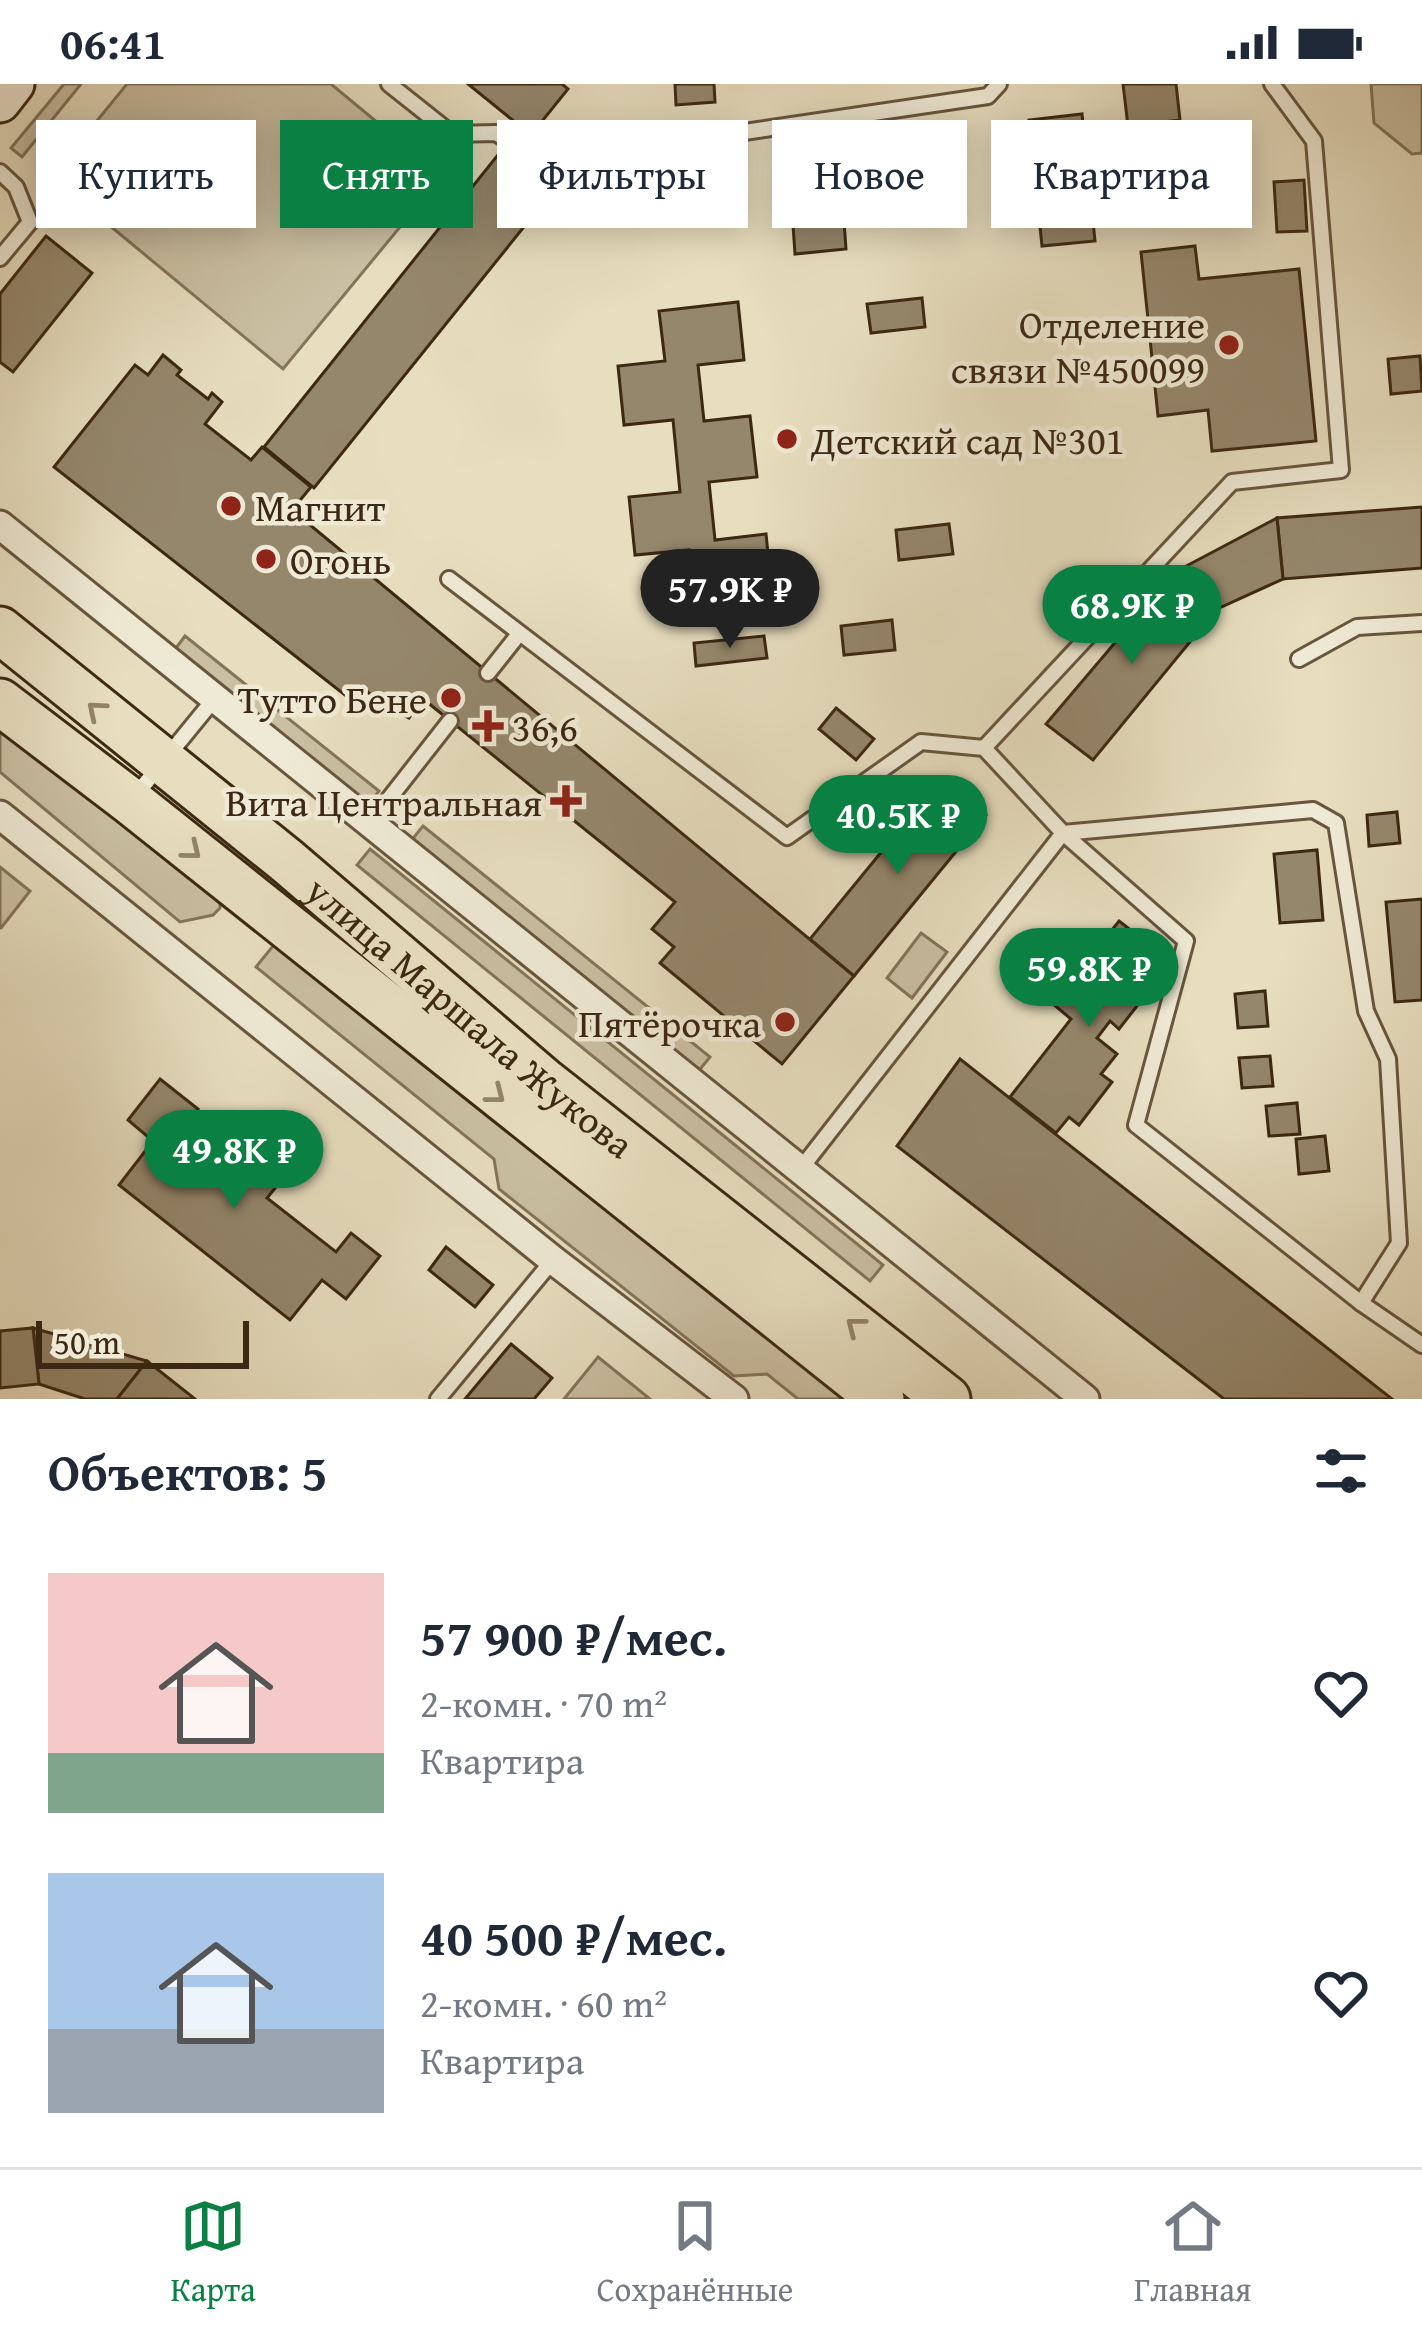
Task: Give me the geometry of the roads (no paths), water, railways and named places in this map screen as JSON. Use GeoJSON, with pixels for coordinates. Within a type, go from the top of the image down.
{"type":"FeatureCollection","features":[{"type":"Feature","properties":{"kind":"main road"},"geometry":{"type":"LineString","coordinates":[[0,102],[14,84]]}},
{"type":"Feature","properties":{"kind":"main road","name":"улица Маршала Жукова"},"geometry":{"type":"LineString","coordinates":[[0,630],[287,861],[545,1082],[947,1399]]}},
{"type":"Feature","properties":{"kind":"main road","name":"улица Маршала Жукова"},"geometry":{"type":"LineString","coordinates":[[0,702],[881,1399]]}},
{"type":"Feature","properties":{"kind":"street"},"geometry":{"type":"LineString","coordinates":[[0,525],[1085,1399]]}},
{"type":"Feature","properties":{"kind":"street"},"geometry":{"type":"LineString","coordinates":[[0,815],[724,1396]]}},
{"type":"Feature","properties":{"kind":"lane"},"geometry":{"type":"LineString","coordinates":[[388,84],[452,134],[496,134],[541,162],[988,96],[999,84]]}},
{"type":"Feature","properties":{"kind":"lane"},"geometry":{"type":"LineString","coordinates":[[984,748],[1232,482],[1341,470],[1314,141],[1272,84]]}},
{"type":"Feature","properties":{"kind":"lane"},"geometry":{"type":"LineString","coordinates":[[0,172],[16,187],[30,222],[0,258]]}},
{"type":"Feature","properties":{"kind":"lane"},"geometry":{"type":"LineString","coordinates":[[449,579],[787,838],[921,742],[984,748],[1063,832],[1186,940],[1136,1125],[1361,1303],[1422,1345]]}},
{"type":"Feature","properties":{"kind":"lane"},"geometry":{"type":"LineString","coordinates":[[1299,659],[1358,627],[1422,623]]}},
{"type":"Feature","properties":{"kind":"lane"},"geometry":{"type":"LineString","coordinates":[[488,673],[519,634]]}},
{"type":"Feature","properties":{"kind":"lane"},"geometry":{"type":"LineString","coordinates":[[130,801],[215,698]]}},
{"type":"Feature","properties":{"kind":"lane"},"geometry":{"type":"LineString","coordinates":[[370,823],[450,721]]}},
{"type":"Feature","properties":{"kind":"lane"},"geometry":{"type":"LineString","coordinates":[[799,1171],[1063,832],[1313,810],[1336,823],[1366,1011],[1388,1059],[1399,1243],[1361,1303]]}},
{"type":"Feature","properties":{"kind":"lane"},"geometry":{"type":"LineString","coordinates":[[438,1399],[553,1260]]}},
{"type":"Feature","properties":{"kind":"place","name":"Отделение связи №450099"},"geometry":{"type":"Point","coordinates":[1229,345]}},
{"type":"Feature","properties":{"kind":"place","name":"Детский сад №301"},"geometry":{"type":"Point","coordinates":[787,439]}},
{"type":"Feature","properties":{"kind":"place","name":"Магнит"},"geometry":{"type":"Point","coordinates":[231,506]}},
{"type":"Feature","properties":{"kind":"place","name":"Огонь"},"geometry":{"type":"Point","coordinates":[266,559]}},
{"type":"Feature","properties":{"kind":"place","name":"Тутто Бене"},"geometry":{"type":"Point","coordinates":[451,698]}},
{"type":"Feature","properties":{"kind":"place","name":"36,6"},"geometry":{"type":"Point","coordinates":[488,726]}},
{"type":"Feature","properties":{"kind":"place","name":"Вита Центральная"},"geometry":{"type":"Point","coordinates":[566,801]}},
{"type":"Feature","properties":{"kind":"place","name":"Пятёрочка"},"geometry":{"type":"Point","coordinates":[785,1022]}}]}
